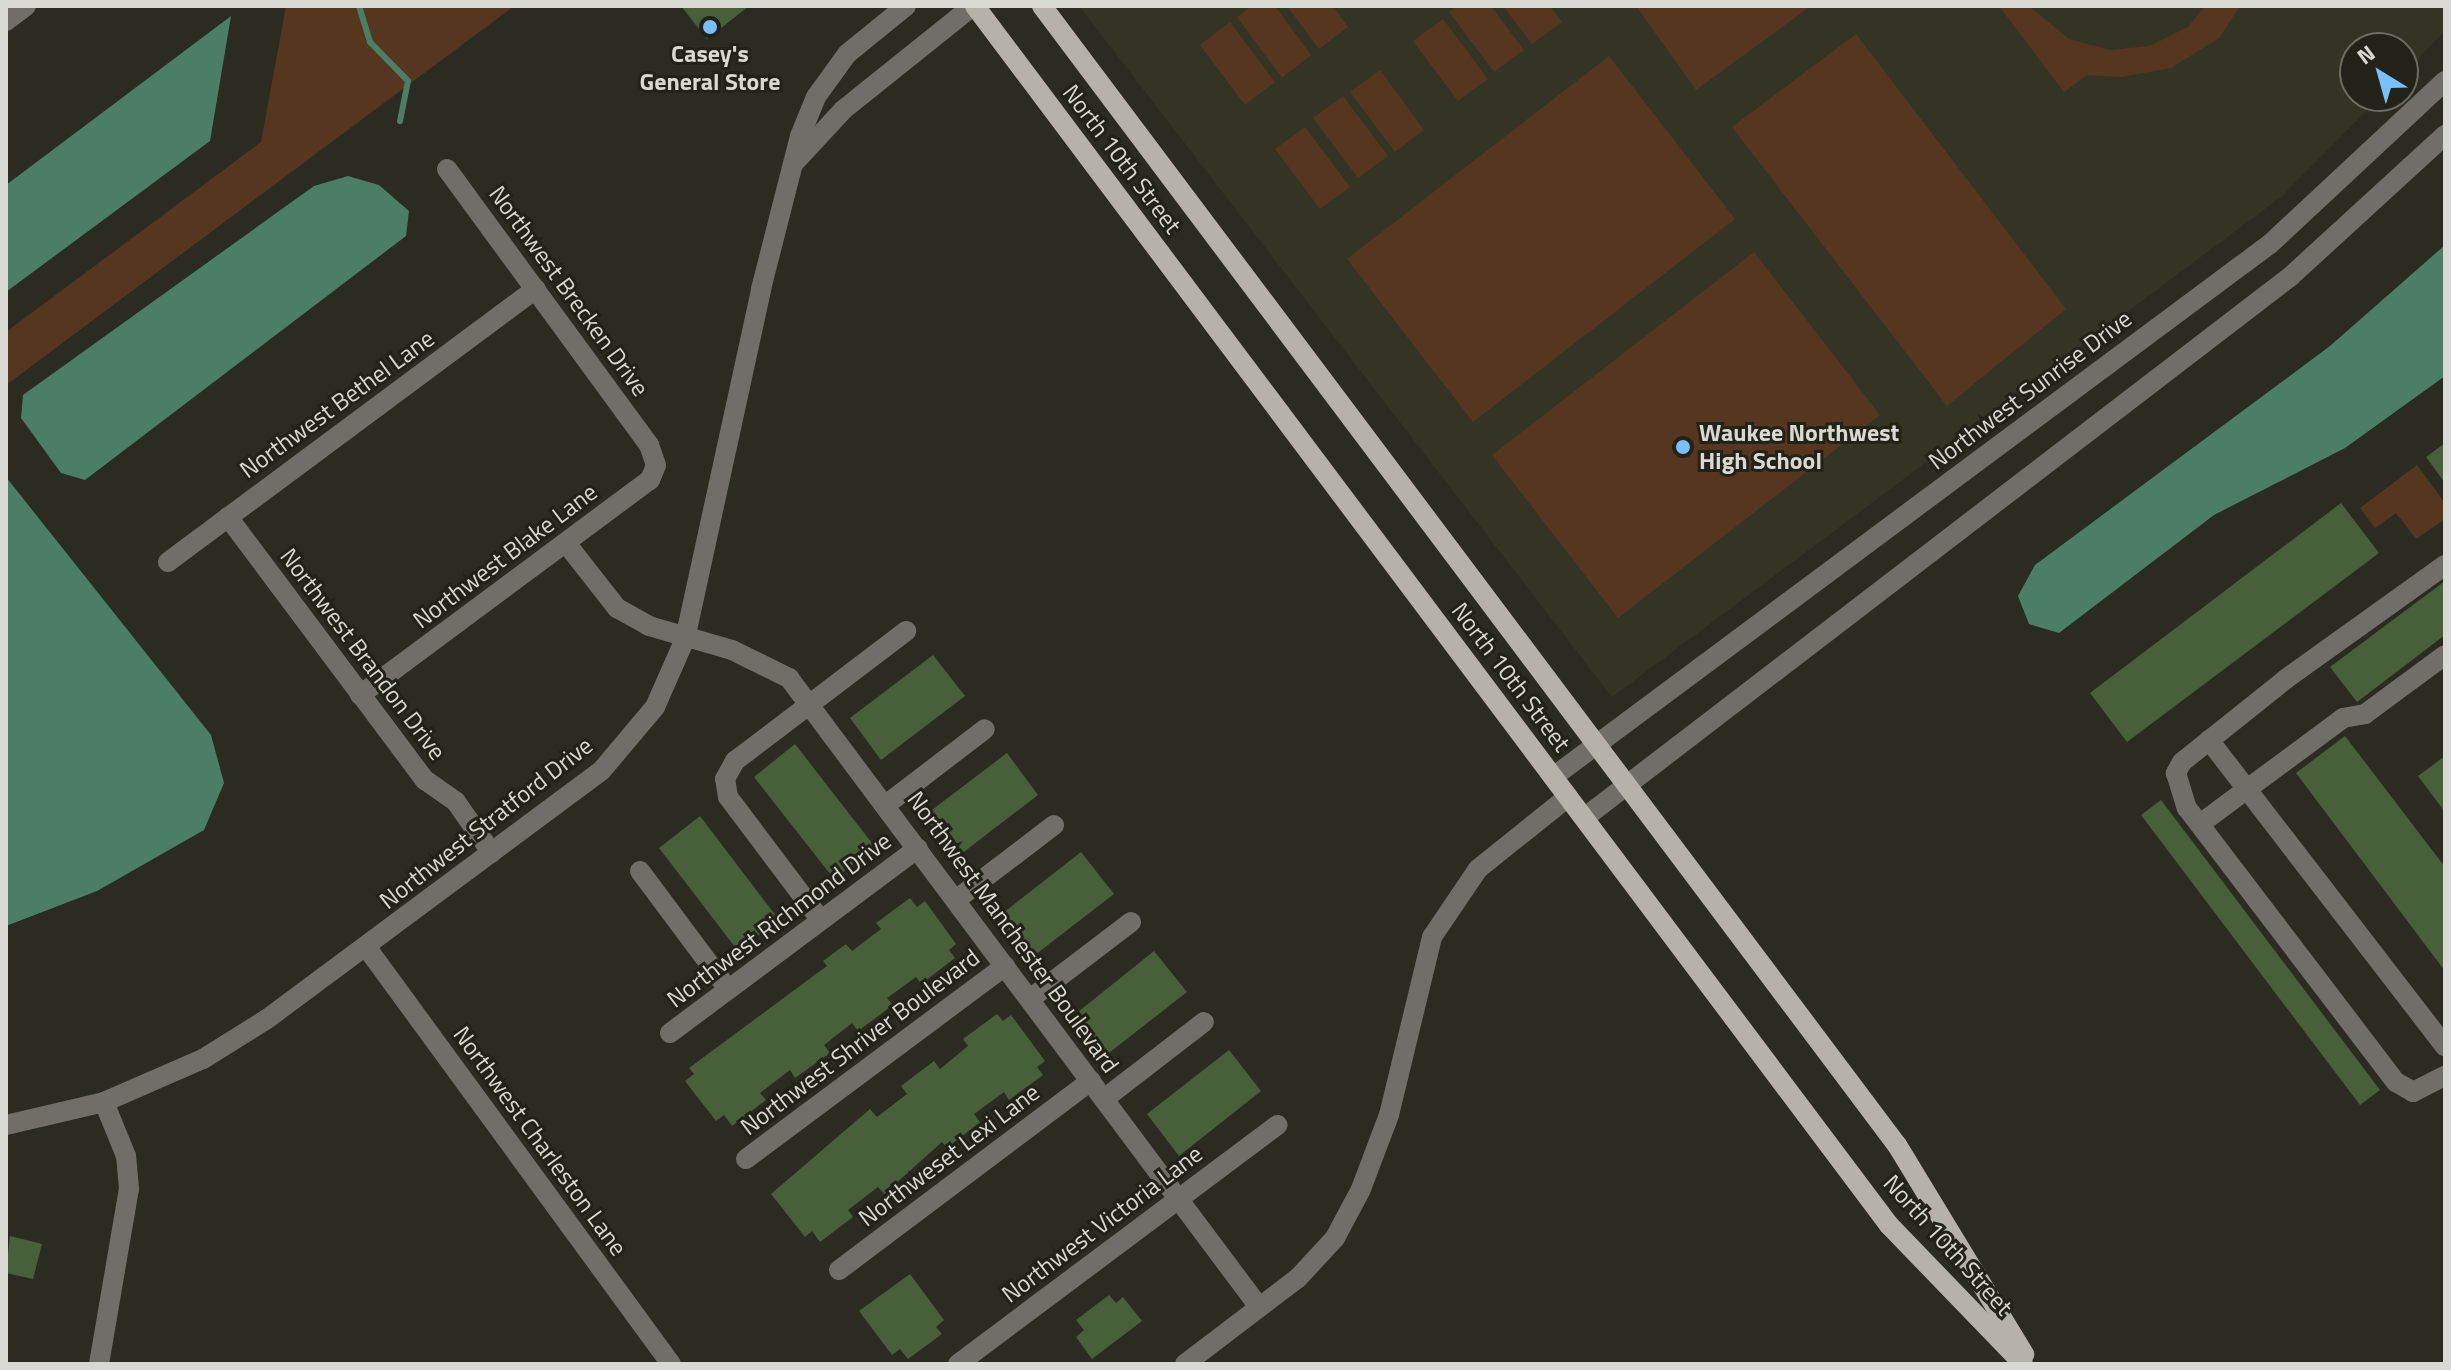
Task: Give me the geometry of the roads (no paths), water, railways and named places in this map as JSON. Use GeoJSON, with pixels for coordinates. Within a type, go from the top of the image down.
{"type":"FeatureCollection","features":[{"type":"Feature","properties":{"kind":"main road","name":"North 10th Street"},"geometry":{"type":"LineString","coordinates":[[974,6],[1889,1225],[2023,1364]]}},
{"type":"Feature","properties":{"kind":"main road","name":"North 10th Street"},"geometry":{"type":"LineString","coordinates":[[1042,6],[1897,1145],[2030,1364]]}},
{"type":"Feature","properties":{"kind":"street"},"geometry":{"type":"LineString","coordinates":[[6,21],[26,6]]}},
{"type":"Feature","properties":{"kind":"street","name":"Northwest Stratford Drive"},"geometry":{"type":"LineString","coordinates":[[6,1125],[104,1102],[203,1059],[367,948],[602,770],[655,707],[685,639],[761,289],[794,163],[816,97],[847,54],[906,6]]}},
{"type":"Feature","properties":{"kind":"street","name":"Northwest Stratford Drive"},"geometry":{"type":"LineString","coordinates":[[794,163],[853,101],[974,6]]}},
{"type":"Feature","properties":{"kind":"street","name":"Northwest Sunrise Drive"},"geometry":{"type":"LineString","coordinates":[[1553,777],[2270,244],[2445,81]]}},
{"type":"Feature","properties":{"kind":"street"},"geometry":{"type":"LineString","coordinates":[[1584,818],[2291,276],[2445,135]]}},
{"type":"Feature","properties":{"kind":"street","name":"Northwest Brecken Drive"},"geometry":{"type":"LineString","coordinates":[[447,169],[649,445]]}},
{"type":"Feature","properties":{"kind":"street","name":"Northwest Bethel Lane"},"geometry":{"type":"LineString","coordinates":[[168,562],[536,289]]}},
{"type":"Feature","properties":{"kind":"street","name":"Northwest Blake Lane"},"geometry":{"type":"LineString","coordinates":[[360,695],[650,480],[656,465],[649,445]]}},
{"type":"Feature","properties":{"kind":"street","name":"Northwest Brandon Drive"},"geometry":{"type":"LineString","coordinates":[[228,517],[425,780],[456,802],[492,853]]}},
{"type":"Feature","properties":{"kind":"street","name":"Northwest Manchester Boulevard"},"geometry":{"type":"LineString","coordinates":[[566,543],[617,608],[685,639],[761,663],[789,678],[887,804],[1259,1307]]}},
{"type":"Feature","properties":{"kind":"street"},"geometry":{"type":"LineString","coordinates":[[2445,565],[2209,740],[2176,773],[2187,808],[2396,1082],[2413,1092],[2445,1076]]}},
{"type":"Feature","properties":{"kind":"street"},"geometry":{"type":"LineString","coordinates":[[820,919],[728,797],[725,779],[735,761],[906,631]]}},
{"type":"Feature","properties":{"kind":"street"},"geometry":{"type":"LineString","coordinates":[[2200,824],[2343,718],[2365,714],[2445,655]]}},
{"type":"Feature","properties":{"kind":"street","name":"Northwest Richmond Drive"},"geometry":{"type":"LineString","coordinates":[[887,804],[985,729]]}},
{"type":"Feature","properties":{"kind":"street"},"geometry":{"type":"LineString","coordinates":[[2209,740],[2445,1047]]}},
{"type":"Feature","properties":{"kind":"street"},"geometry":{"type":"LineString","coordinates":[[1185,1364],[1298,1278],[1335,1238],[1361,1189],[1389,1115],[1432,937],[1478,869],[1568,797]]}},
{"type":"Feature","properties":{"kind":"street"},"geometry":{"type":"LineString","coordinates":[[957,899],[1054,825]]}},
{"type":"Feature","properties":{"kind":"street","name":"Northwest Richmond Drive"},"geometry":{"type":"LineString","coordinates":[[670,1033],[918,848]]}},
{"type":"Feature","properties":{"kind":"street"},"geometry":{"type":"LineString","coordinates":[[640,871],[728,989]]}},
{"type":"Feature","properties":{"kind":"street"},"geometry":{"type":"LineString","coordinates":[[1030,999],[1131,922]]}},
{"type":"Feature","properties":{"kind":"street","name":"Northwest Charleston Lane"},"geometry":{"type":"LineString","coordinates":[[367,948],[671,1364]]}},
{"type":"Feature","properties":{"kind":"street","name":"Northwest Shriver Boulevard"},"geometry":{"type":"LineString","coordinates":[[746,1159],[1005,966]]}},
{"type":"Feature","properties":{"kind":"street"},"geometry":{"type":"LineString","coordinates":[[1104,1099],[1204,1022]]}},
{"type":"Feature","properties":{"kind":"street","name":"Northweset Lexi Lane"},"geometry":{"type":"LineString","coordinates":[[839,1270],[1091,1081]]}},
{"type":"Feature","properties":{"kind":"street"},"geometry":{"type":"LineString","coordinates":[[99,1364],[129,1189],[126,1156],[104,1102]]}},
{"type":"Feature","properties":{"kind":"street","name":"Northwest Victoria Lane"},"geometry":{"type":"LineString","coordinates":[[958,1364],[1277,1125]]}},
{"type":"Feature","properties":{"kind":"waterway"},"geometry":{"type":"LineString","coordinates":[[359,6],[370,42],[408,81],[400,121]]}},
{"type":"Feature","properties":{"kind":"place","name":"Casey's General Store"},"geometry":{"type":"Point","coordinates":[710,27]}},
{"type":"Feature","properties":{"kind":"place","name":"Waukee Northwest High School"},"geometry":{"type":"Point","coordinates":[1683,447]}}]}
